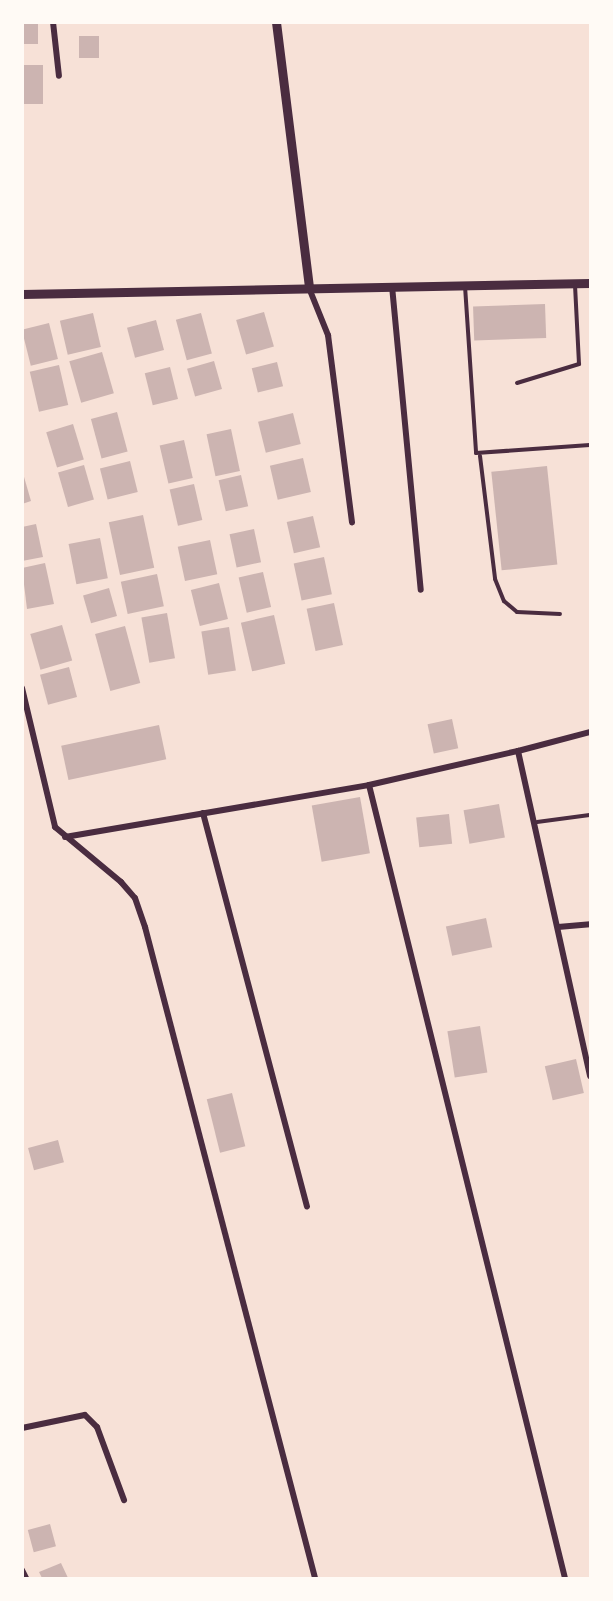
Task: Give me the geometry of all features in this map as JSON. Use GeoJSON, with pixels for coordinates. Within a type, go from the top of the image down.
{"type":"FeatureCollection","features":[{"type":"Feature","properties":{"kind":"street"},"geometry":{"type":"LineString","coordinates":[[53,22],[59,76]]}},
{"type":"Feature","properties":{"kind":"street"},"geometry":{"type":"LineString","coordinates":[[276,22],[309,288],[328,335],[352,522]]}},
{"type":"Feature","properties":{"kind":"street"},"geometry":{"type":"LineString","coordinates":[[22,294],[591,283]]}},
{"type":"Feature","properties":{"kind":"street"},"geometry":{"type":"LineString","coordinates":[[392,286],[421,590]]}},
{"type":"Feature","properties":{"kind":"street"},"geometry":{"type":"LineString","coordinates":[[22,688],[25,713],[55,826],[65,837],[121,882],[141,912],[306,1531],[315,1578]]}},
{"type":"Feature","properties":{"kind":"street"},"geometry":{"type":"LineString","coordinates":[[65,837],[369,785],[591,732]]}},
{"type":"Feature","properties":{"kind":"street"},"geometry":{"type":"LineString","coordinates":[[518,751],[537,822],[591,1076]]}},
{"type":"Feature","properties":{"kind":"street"},"geometry":{"type":"LineString","coordinates":[[369,785],[565,1578]]}},
{"type":"Feature","properties":{"kind":"street"},"geometry":{"type":"LineString","coordinates":[[203,813],[307,1206]]}},
{"type":"Feature","properties":{"kind":"street"},"geometry":{"type":"LineString","coordinates":[[558,927],[591,924]]}},
{"type":"Feature","properties":{"kind":"street"},"geometry":{"type":"LineString","coordinates":[[582,1037],[591,1036]]}},
{"type":"Feature","properties":{"kind":"street"},"geometry":{"type":"LineString","coordinates":[[22,1428],[84,1415],[96,1427],[124,1500]]}},
{"type":"Feature","properties":{"kind":"street"},"geometry":{"type":"LineString","coordinates":[[22,1570],[26,1578]]}},
{"type":"Feature","properties":{"kind":"lane"},"geometry":{"type":"LineString","coordinates":[[517,383],[579,364],[575,284]]}},
{"type":"Feature","properties":{"kind":"lane"},"geometry":{"type":"LineString","coordinates":[[465,285],[473,448],[480,456],[495,579],[504,601],[518,612],[560,614]]}},
{"type":"Feature","properties":{"kind":"lane"},"geometry":{"type":"LineString","coordinates":[[480,456],[591,445]]}},
{"type":"Feature","properties":{"kind":"lane"},"geometry":{"type":"LineString","coordinates":[[537,822],[591,815]]}},
{"type":"Feature","properties":{"kind":"building"},"geometry":{"type":"Polygon","coordinates":[[[22,23],[38,23],[38,44],[22,44],[22,23]]]}},
{"type":"Feature","properties":{"kind":"building"},"geometry":{"type":"Polygon","coordinates":[[[79,36],[99,36],[99,58],[79,58],[79,36]]]}},
{"type":"Feature","properties":{"kind":"building"},"geometry":{"type":"Polygon","coordinates":[[[22,65],[43,65],[43,104],[22,104],[22,65]]]}},
{"type":"Feature","properties":{"kind":"building"},"geometry":{"type":"Polygon","coordinates":[[[545,304],[546,338],[474,340],[473,307],[545,304]]]}},
{"type":"Feature","properties":{"kind":"building"},"geometry":{"type":"Polygon","coordinates":[[[264,312],[274,347],[246,355],[236,320],[264,312]]]}},
{"type":"Feature","properties":{"kind":"building"},"geometry":{"type":"Polygon","coordinates":[[[93,313],[101,347],[68,355],[60,321],[93,313]]]}},
{"type":"Feature","properties":{"kind":"building"},"geometry":{"type":"Polygon","coordinates":[[[201,313],[212,354],[187,360],[176,320],[201,313]]]}},
{"type":"Feature","properties":{"kind":"building"},"geometry":{"type":"Polygon","coordinates":[[[156,320],[164,350],[135,358],[127,328],[156,320]]]}},
{"type":"Feature","properties":{"kind":"building"},"geometry":{"type":"Polygon","coordinates":[[[49,323],[58,359],[31,366],[22,330],[49,323]]]}},
{"type":"Feature","properties":{"kind":"building"},"geometry":{"type":"Polygon","coordinates":[[[102,352],[114,393],[81,403],[69,361],[102,352]]]}},
{"type":"Feature","properties":{"kind":"building"},"geometry":{"type":"Polygon","coordinates":[[[214,361],[222,389],[195,397],[187,369],[214,361]]]}},
{"type":"Feature","properties":{"kind":"building"},"geometry":{"type":"Polygon","coordinates":[[[277,362],[283,386],[258,393],[252,368],[277,362]]]}},
{"type":"Feature","properties":{"kind":"building"},"geometry":{"type":"Polygon","coordinates":[[[59,365],[68,405],[39,412],[30,372],[59,365]]]}},
{"type":"Feature","properties":{"kind":"building"},"geometry":{"type":"Polygon","coordinates":[[[170,367],[178,399],[153,405],[145,373],[170,367]]]}},
{"type":"Feature","properties":{"kind":"building"},"geometry":{"type":"Polygon","coordinates":[[[117,412],[128,452],[102,459],[91,419],[117,412]]]}},
{"type":"Feature","properties":{"kind":"building"},"geometry":{"type":"Polygon","coordinates":[[[293,413],[301,444],[266,453],[258,422],[293,413]]]}},
{"type":"Feature","properties":{"kind":"building"},"geometry":{"type":"Polygon","coordinates":[[[73,424],[84,459],[57,468],[46,432],[73,424]]]}},
{"type":"Feature","properties":{"kind":"building"},"geometry":{"type":"Polygon","coordinates":[[[231,429],[240,471],[215,476],[207,434],[231,429]]]}},
{"type":"Feature","properties":{"kind":"building"},"geometry":{"type":"Polygon","coordinates":[[[184,440],[193,478],[168,484],[160,446],[184,440]]]}},
{"type":"Feature","properties":{"kind":"building"},"geometry":{"type":"Polygon","coordinates":[[[303,458],[311,492],[278,500],[270,466],[303,458]]]}},
{"type":"Feature","properties":{"kind":"building"},"geometry":{"type":"Polygon","coordinates":[[[130,461],[138,492],[108,500],[100,468],[130,461]]]}},
{"type":"Feature","properties":{"kind":"building"},"geometry":{"type":"Polygon","coordinates":[[[84,465],[94,500],[68,507],[58,472],[84,465]]]}},
{"type":"Feature","properties":{"kind":"building"},"geometry":{"type":"Polygon","coordinates":[[[547,466],[557,564],[502,570],[491,472],[547,466]]]}},
{"type":"Feature","properties":{"kind":"building"},"geometry":{"type":"Polygon","coordinates":[[[22,470],[31,501],[22,504],[22,470]]]}},
{"type":"Feature","properties":{"kind":"building"},"geometry":{"type":"Polygon","coordinates":[[[241,475],[248,506],[226,511],[219,480],[241,475]]]}},
{"type":"Feature","properties":{"kind":"building"},"geometry":{"type":"Polygon","coordinates":[[[194,484],[202,520],[178,526],[170,490],[194,484]]]}},
{"type":"Feature","properties":{"kind":"building"},"geometry":{"type":"Polygon","coordinates":[[[143,515],[154,568],[120,575],[109,522],[143,515]]]}},
{"type":"Feature","properties":{"kind":"building"},"geometry":{"type":"Polygon","coordinates":[[[313,516],[320,547],[294,553],[287,522],[313,516]]]}},
{"type":"Feature","properties":{"kind":"building"},"geometry":{"type":"Polygon","coordinates":[[[36,524],[43,557],[22,561],[22,527],[36,524]]]}},
{"type":"Feature","properties":{"kind":"building"},"geometry":{"type":"Polygon","coordinates":[[[254,529],[261,562],[237,567],[230,534],[254,529]]]}},
{"type":"Feature","properties":{"kind":"building"},"geometry":{"type":"Polygon","coordinates":[[[100,538],[108,578],[76,584],[69,544],[100,538]]]}},
{"type":"Feature","properties":{"kind":"building"},"geometry":{"type":"Polygon","coordinates":[[[210,540],[217,574],[185,581],[178,547],[210,540]]]}},
{"type":"Feature","properties":{"kind":"building"},"geometry":{"type":"Polygon","coordinates":[[[324,557],[332,594],[302,601],[294,563],[324,557]]]}},
{"type":"Feature","properties":{"kind":"building"},"geometry":{"type":"Polygon","coordinates":[[[45,563],[54,604],[27,609],[22,568],[45,563]]]}},
{"type":"Feature","properties":{"kind":"building"},"geometry":{"type":"Polygon","coordinates":[[[263,572],[271,607],[247,613],[239,578],[263,572]]]}},
{"type":"Feature","properties":{"kind":"building"},"geometry":{"type":"Polygon","coordinates":[[[157,574],[164,606],[128,614],[121,582],[157,574]]]}},
{"type":"Feature","properties":{"kind":"building"},"geometry":{"type":"Polygon","coordinates":[[[219,583],[228,619],[200,626],[191,590],[219,583]]]}},
{"type":"Feature","properties":{"kind":"building"},"geometry":{"type":"Polygon","coordinates":[[[109,588],[117,616],[91,623],[83,595],[109,588]]]}},
{"type":"Feature","properties":{"kind":"building"},"geometry":{"type":"Polygon","coordinates":[[[334,603],[343,645],[316,651],[307,609],[334,603]]]}},
{"type":"Feature","properties":{"kind":"building"},"geometry":{"type":"Polygon","coordinates":[[[167,613],[175,658],[149,663],[141,618],[167,613]]]}},
{"type":"Feature","properties":{"kind":"building"},"geometry":{"type":"Polygon","coordinates":[[[274,615],[285,664],[252,671],[241,623],[274,615]]]}},
{"type":"Feature","properties":{"kind":"building"},"geometry":{"type":"Polygon","coordinates":[[[62,625],[72,661],[40,670],[30,634],[62,625]]]}},
{"type":"Feature","properties":{"kind":"building"},"geometry":{"type":"Polygon","coordinates":[[[125,626],[140,683],[110,691],[95,634],[125,626]]]}},
{"type":"Feature","properties":{"kind":"building"},"geometry":{"type":"Polygon","coordinates":[[[229,627],[236,670],[208,675],[201,631],[229,627]]]}},
{"type":"Feature","properties":{"kind":"building"},"geometry":{"type":"Polygon","coordinates":[[[69,667],[77,697],[48,705],[40,675],[69,667]]]}},
{"type":"Feature","properties":{"kind":"building"},"geometry":{"type":"Polygon","coordinates":[[[452,719],[458,748],[434,754],[428,724],[452,719]]]}},
{"type":"Feature","properties":{"kind":"building"},"geometry":{"type":"Polygon","coordinates":[[[159,725],[166,759],[68,780],[61,746],[159,725]]]}},
{"type":"Feature","properties":{"kind":"building"},"geometry":{"type":"Polygon","coordinates":[[[360,797],[370,853],[322,862],[312,806],[360,797]]]}},
{"type":"Feature","properties":{"kind":"building"},"geometry":{"type":"Polygon","coordinates":[[[499,804],[505,837],[469,844],[464,810],[499,804]]]}},
{"type":"Feature","properties":{"kind":"building"},"geometry":{"type":"Polygon","coordinates":[[[449,814],[452,844],[419,847],[416,817],[449,814]]]}},
{"type":"Feature","properties":{"kind":"building"},"geometry":{"type":"Polygon","coordinates":[[[486,918],[492,947],[452,956],[446,927],[486,918]]]}},
{"type":"Feature","properties":{"kind":"building"},"geometry":{"type":"Polygon","coordinates":[[[480,1026],[487,1072],[455,1078],[447,1031],[480,1026]]]}},
{"type":"Feature","properties":{"kind":"building"},"geometry":{"type":"Polygon","coordinates":[[[576,1059],[584,1093],[553,1100],[545,1066],[576,1059]]]}},
{"type":"Feature","properties":{"kind":"building"},"geometry":{"type":"Polygon","coordinates":[[[232,1093],[245,1146],[220,1153],[207,1099],[232,1093]]]}},
{"type":"Feature","properties":{"kind":"building"},"geometry":{"type":"Polygon","coordinates":[[[58,1140],[64,1162],[34,1170],[28,1148],[58,1140]]]}},
{"type":"Feature","properties":{"kind":"building"},"geometry":{"type":"Polygon","coordinates":[[[50,1524],[56,1546],[34,1552],[28,1530],[50,1524]]]}},
{"type":"Feature","properties":{"kind":"building"},"geometry":{"type":"Polygon","coordinates":[[[61,1563],[68,1578],[42,1578],[39,1572],[61,1563]]]}}]}
